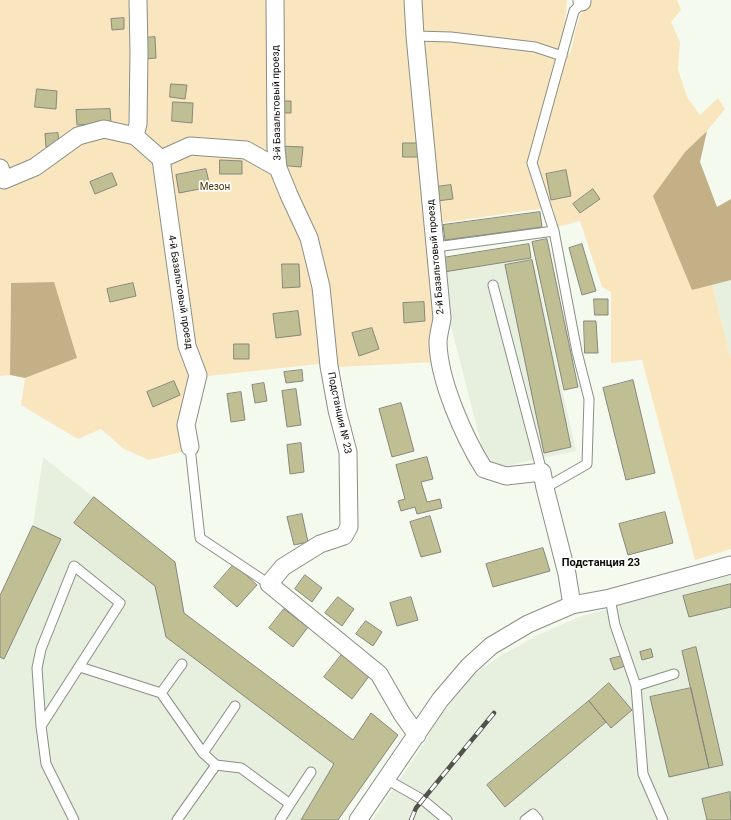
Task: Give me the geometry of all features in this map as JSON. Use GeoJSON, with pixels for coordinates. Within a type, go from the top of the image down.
{"type":"FeatureCollection","features":[{"type":"Feature","properties":{"kind":"street"},"geometry":{"type":"LineString","coordinates":[[135,136],[138,124],[138,0]]}},
{"type":"Feature","properties":{"kind":"street","name":"3-й Базальтовый проезд"},"geometry":{"type":"LineString","coordinates":[[275,0],[276,148],[278,168],[289,195],[310,238],[321,287],[329,366]]}},
{"type":"Feature","properties":{"kind":"street","name":"2-й Базальтовый проезд"},"geometry":{"type":"LineString","coordinates":[[413,0],[415,36],[442,318],[438,342],[445,383],[472,450],[484,469],[506,476],[543,480]]}},
{"type":"Feature","properties":{"kind":"street"},"geometry":{"type":"LineString","coordinates":[[1,177],[35,167],[78,136],[104,129],[135,136],[161,159],[190,146],[246,150],[278,168]]}},
{"type":"Feature","properties":{"kind":"street","name":"4-й Базальтовый проезд"},"geometry":{"type":"LineString","coordinates":[[161,159],[187,346],[198,375],[186,425],[190,447]]}},
{"type":"Feature","properties":{"kind":"street","name":"Подстанция № 23"},"geometry":{"type":"LineString","coordinates":[[269,584],[283,567],[320,544],[344,536],[349,527],[348,452],[337,410],[329,366]]}},
{"type":"Feature","properties":{"kind":"street"},"geometry":{"type":"LineString","coordinates":[[543,480],[567,574],[572,605]]}},
{"type":"Feature","properties":{"kind":"street"},"geometry":{"type":"LineString","coordinates":[[358,820],[440,700],[469,666],[491,646],[528,624],[572,605],[610,598],[731,565]]}},
{"type":"Feature","properties":{"kind":"street"},"geometry":{"type":"LineString","coordinates":[[269,584],[379,674],[402,714],[417,735]]}},
{"type":"Feature","properties":{"kind":"lane"},"geometry":{"type":"LineString","coordinates":[[493,285],[543,480],[587,464],[589,399],[577,352],[554,231],[532,162],[574,11],[583,1]]}},
{"type":"Feature","properties":{"kind":"lane"},"geometry":{"type":"LineString","coordinates":[[415,36],[451,37],[535,47],[562,56]]}},
{"type":"Feature","properties":{"kind":"lane"},"geometry":{"type":"LineString","coordinates":[[436,247],[554,231]]}},
{"type":"Feature","properties":{"kind":"lane"},"geometry":{"type":"LineString","coordinates":[[190,447],[200,538],[269,584]]}},
{"type":"Feature","properties":{"kind":"lane"},"geometry":{"type":"LineString","coordinates":[[41,726],[120,603],[74,566],[41,649],[37,668],[41,726],[46,764],[74,820]]}},
{"type":"Feature","properties":{"kind":"lane"},"geometry":{"type":"LineString","coordinates":[[610,598],[615,625],[636,686],[643,774],[663,820]]}},
{"type":"Feature","properties":{"kind":"lane"},"geometry":{"type":"LineString","coordinates":[[161,693],[182,664]]}},
{"type":"Feature","properties":{"kind":"lane"},"geometry":{"type":"LineString","coordinates":[[80,667],[161,693],[203,753],[216,765],[241,768],[290,804]]}},
{"type":"Feature","properties":{"kind":"lane"},"geometry":{"type":"LineString","coordinates":[[636,686],[674,674]]}},
{"type":"Feature","properties":{"kind":"lane"},"geometry":{"type":"LineString","coordinates":[[203,753],[235,706]]}},
{"type":"Feature","properties":{"kind":"lane"},"geometry":{"type":"LineString","coordinates":[[177,820],[216,765]]}},
{"type":"Feature","properties":{"kind":"lane"},"geometry":{"type":"LineString","coordinates":[[280,820],[311,772]]}},
{"type":"Feature","properties":{"kind":"lane"},"geometry":{"type":"LineString","coordinates":[[386,779],[423,800],[447,820]]}},
{"type":"Feature","properties":{"kind":"lane"},"geometry":{"type":"LineString","coordinates":[[525,820],[533,814],[538,820]]}},
{"type":"Feature","properties":{"kind":"shaded area"},"geometry":{"type":"Polygon","coordinates":[[[707,131],[700,162],[717,207],[731,199],[731,280],[692,290],[653,196],[685,152],[707,131]]]}},
{"type":"Feature","properties":{"kind":"shaded area"},"geometry":{"type":"Polygon","coordinates":[[[533,258],[576,451],[497,468],[485,459],[448,315],[442,273],[533,258]]]}},
{"type":"Feature","properties":{"kind":"shaded area"},"geometry":{"type":"Polygon","coordinates":[[[731,280],[731,359],[712,284],[731,280]]]}},
{"type":"Feature","properties":{"kind":"shaded area"},"geometry":{"type":"Polygon","coordinates":[[[54,282],[77,358],[25,378],[10,375],[11,283],[54,282]]]}},
{"type":"Feature","properties":{"kind":"shaded area"},"geometry":{"type":"Polygon","coordinates":[[[43,457],[175,562],[184,613],[352,740],[371,713],[398,735],[338,820],[0,820],[0,596],[33,526],[43,457]]]}},
{"type":"Feature","properties":{"kind":"shaded area"},"geometry":{"type":"Polygon","coordinates":[[[731,575],[731,820],[372,820],[426,741],[435,722],[475,674],[500,656],[538,635],[579,617],[731,575]]]}},
{"type":"Feature","properties":{"kind":"green space","name":"Мезон"},"geometry":{"type":"Polygon","coordinates":[[[0,0],[567,0],[563,46],[570,54],[580,17],[587,5],[593,0],[677,0],[681,10],[671,22],[680,42],[678,69],[687,97],[700,115],[718,98],[725,109],[707,131],[685,152],[674,168],[692,290],[712,284],[731,359],[731,549],[695,560],[642,360],[611,363],[611,292],[602,287],[580,221],[557,227],[553,207],[441,223],[434,362],[339,367],[319,364],[208,376],[192,421],[194,449],[149,460],[124,449],[101,429],[78,439],[21,405],[25,378],[77,358],[11,283],[10,375],[0,376],[0,0]]]}},
{"type":"Feature","properties":{"kind":"building"},"geometry":{"type":"Polygon","coordinates":[[[124,18],[124,29],[112,30],[111,19],[124,18]]]}},
{"type":"Feature","properties":{"kind":"building"},"geometry":{"type":"Polygon","coordinates":[[[155,37],[156,58],[144,59],[143,38],[155,37]]]}},
{"type":"Feature","properties":{"kind":"building"},"geometry":{"type":"Polygon","coordinates":[[[171,84],[187,85],[185,99],[170,97],[171,84]]]}},
{"type":"Feature","properties":{"kind":"building"},"geometry":{"type":"Polygon","coordinates":[[[37,89],[57,91],[56,109],[35,107],[37,89]]]}},
{"type":"Feature","properties":{"kind":"building"},"geometry":{"type":"Polygon","coordinates":[[[278,101],[291,101],[291,113],[277,113],[278,101]]]}},
{"type":"Feature","properties":{"kind":"building"},"geometry":{"type":"Polygon","coordinates":[[[173,102],[193,103],[192,123],[172,121],[173,102]]]}},
{"type":"Feature","properties":{"kind":"building"},"geometry":{"type":"Polygon","coordinates":[[[110,109],[111,123],[77,125],[76,110],[110,109]]]}},
{"type":"Feature","properties":{"kind":"building"},"geometry":{"type":"Polygon","coordinates":[[[58,133],[59,146],[46,147],[45,134],[58,133]]]}},
{"type":"Feature","properties":{"kind":"building"},"geometry":{"type":"Polygon","coordinates":[[[403,143],[418,143],[418,157],[403,157],[403,143]]]}},
{"type":"Feature","properties":{"kind":"building"},"geometry":{"type":"Polygon","coordinates":[[[280,146],[303,147],[301,167],[278,165],[280,146]]]}},
{"type":"Feature","properties":{"kind":"building"},"geometry":{"type":"Polygon","coordinates":[[[220,160],[242,161],[242,174],[220,174],[220,160]]]}},
{"type":"Feature","properties":{"kind":"building"},"geometry":{"type":"Polygon","coordinates":[[[206,169],[210,187],[179,193],[176,175],[206,169]]]}},
{"type":"Feature","properties":{"kind":"building"},"geometry":{"type":"Polygon","coordinates":[[[566,170],[571,196],[551,200],[546,174],[566,170]]]}},
{"type":"Feature","properties":{"kind":"building"},"geometry":{"type":"Polygon","coordinates":[[[112,173],[117,185],[95,194],[90,182],[112,173]]]}},
{"type":"Feature","properties":{"kind":"building"},"geometry":{"type":"Polygon","coordinates":[[[451,185],[453,199],[437,201],[435,187],[451,185]]]}},
{"type":"Feature","properties":{"kind":"building"},"geometry":{"type":"Polygon","coordinates":[[[593,189],[600,199],[580,213],[573,204],[593,189]]]}},
{"type":"Feature","properties":{"kind":"building"},"geometry":{"type":"Polygon","coordinates":[[[540,212],[542,227],[445,240],[443,225],[540,212]]]}},
{"type":"Feature","properties":{"kind":"building"},"geometry":{"type":"Polygon","coordinates":[[[547,239],[578,387],[564,390],[532,242],[547,239]]]}},
{"type":"Feature","properties":{"kind":"building"},"geometry":{"type":"Polygon","coordinates":[[[529,244],[531,258],[444,272],[442,258],[529,244]]]}},
{"type":"Feature","properties":{"kind":"building"},"geometry":{"type":"Polygon","coordinates":[[[582,244],[596,291],[582,295],[569,248],[582,244]]]}},
{"type":"Feature","properties":{"kind":"building"},"geometry":{"type":"Polygon","coordinates":[[[532,260],[571,447],[544,453],[505,265],[532,260]]]}},
{"type":"Feature","properties":{"kind":"building"},"geometry":{"type":"Polygon","coordinates":[[[282,264],[299,264],[300,287],[283,288],[282,264]]]}},
{"type":"Feature","properties":{"kind":"building"},"geometry":{"type":"Polygon","coordinates":[[[133,283],[136,296],[110,302],[107,289],[133,283]]]}},
{"type":"Feature","properties":{"kind":"building"},"geometry":{"type":"Polygon","coordinates":[[[594,299],[608,299],[608,315],[595,315],[594,299]]]}},
{"type":"Feature","properties":{"kind":"building"},"geometry":{"type":"Polygon","coordinates":[[[424,302],[425,321],[404,323],[403,303],[424,302]]]}},
{"type":"Feature","properties":{"kind":"building"},"geometry":{"type":"Polygon","coordinates":[[[298,311],[301,335],[276,338],[273,314],[298,311]]]}},
{"type":"Feature","properties":{"kind":"building"},"geometry":{"type":"Polygon","coordinates":[[[584,321],[596,321],[598,353],[585,353],[584,321]]]}},
{"type":"Feature","properties":{"kind":"building"},"geometry":{"type":"Polygon","coordinates":[[[372,328],[379,349],[359,356],[352,333],[372,328]]]}},
{"type":"Feature","properties":{"kind":"building"},"geometry":{"type":"Polygon","coordinates":[[[234,344],[249,344],[249,359],[234,359],[234,344]]]}},
{"type":"Feature","properties":{"kind":"building"},"geometry":{"type":"Polygon","coordinates":[[[302,370],[303,381],[286,383],[284,372],[302,370]]]}},
{"type":"Feature","properties":{"kind":"building"},"geometry":{"type":"Polygon","coordinates":[[[633,380],[655,473],[626,480],[603,388],[633,380]]]}},
{"type":"Feature","properties":{"kind":"building"},"geometry":{"type":"Polygon","coordinates":[[[174,381],[180,395],[153,407],[147,392],[174,381]]]}},
{"type":"Feature","properties":{"kind":"building"},"geometry":{"type":"Polygon","coordinates":[[[264,383],[267,401],[255,403],[252,385],[264,383]]]}},
{"type":"Feature","properties":{"kind":"building"},"geometry":{"type":"Polygon","coordinates":[[[296,389],[301,425],[287,427],[282,391],[296,389]]]}},
{"type":"Feature","properties":{"kind":"building"},"geometry":{"type":"Polygon","coordinates":[[[241,392],[245,420],[231,422],[227,394],[241,392]]]}},
{"type":"Feature","properties":{"kind":"building"},"geometry":{"type":"Polygon","coordinates":[[[401,403],[414,451],[392,457],[379,409],[401,403]]]}},
{"type":"Feature","properties":{"kind":"building"},"geometry":{"type":"Polygon","coordinates":[[[301,443],[304,472],[290,474],[287,445],[301,443]]]}},
{"type":"Feature","properties":{"kind":"building"},"geometry":{"type":"Polygon","coordinates":[[[427,457],[433,479],[421,482],[427,502],[440,499],[442,508],[417,514],[415,507],[401,511],[398,501],[405,499],[396,465],[427,457]]]}},
{"type":"Feature","properties":{"kind":"building"},"geometry":{"type":"Polygon","coordinates":[[[94,497],[175,562],[184,613],[353,740],[371,713],[398,735],[338,820],[301,820],[334,764],[166,637],[155,586],[74,523],[94,497]]]}},
{"type":"Feature","properties":{"kind":"building"},"geometry":{"type":"Polygon","coordinates":[[[665,512],[673,543],[628,555],[619,524],[665,512]]]}},
{"type":"Feature","properties":{"kind":"building"},"geometry":{"type":"Polygon","coordinates":[[[302,514],[308,542],[294,545],[287,517],[302,514]]]}},
{"type":"Feature","properties":{"kind":"building"},"geometry":{"type":"Polygon","coordinates":[[[430,516],[441,552],[421,557],[410,522],[430,516]]]}},
{"type":"Feature","properties":{"kind":"building"},"geometry":{"type":"Polygon","coordinates":[[[33,526],[61,539],[4,659],[0,657],[0,596],[33,526]]]}},
{"type":"Feature","properties":{"kind":"building"},"geometry":{"type":"Polygon","coordinates":[[[543,548],[550,571],[493,587],[486,564],[543,548]]]}},
{"type":"Feature","properties":{"kind":"building"},"geometry":{"type":"Polygon","coordinates":[[[234,564],[257,585],[237,607],[214,587],[234,564]]]}},
{"type":"Feature","properties":{"kind":"building"},"geometry":{"type":"Polygon","coordinates":[[[305,575],[322,588],[312,602],[295,589],[305,575]]]}},
{"type":"Feature","properties":{"kind":"building"},"geometry":{"type":"Polygon","coordinates":[[[731,584],[731,607],[689,617],[683,596],[731,584]]]}},
{"type":"Feature","properties":{"kind":"building"},"geometry":{"type":"Polygon","coordinates":[[[338,597],[354,609],[342,626],[325,613],[338,597]]]}},
{"type":"Feature","properties":{"kind":"building"},"geometry":{"type":"Polygon","coordinates":[[[411,597],[418,620],[397,626],[390,603],[411,597]]]}},
{"type":"Feature","properties":{"kind":"building"},"geometry":{"type":"Polygon","coordinates":[[[284,609],[308,627],[293,647],[269,628],[284,609]]]}},
{"type":"Feature","properties":{"kind":"building"},"geometry":{"type":"Polygon","coordinates":[[[366,621],[382,632],[373,646],[356,634],[366,621]]]}},
{"type":"Feature","properties":{"kind":"building"},"geometry":{"type":"Polygon","coordinates":[[[696,647],[723,765],[709,768],[682,651],[696,647]]]}},
{"type":"Feature","properties":{"kind":"building"},"geometry":{"type":"Polygon","coordinates":[[[651,649],[653,657],[642,660],[640,652],[651,649]]]}},
{"type":"Feature","properties":{"kind":"building"},"geometry":{"type":"Polygon","coordinates":[[[343,653],[370,675],[352,699],[324,677],[343,653]]]}},
{"type":"Feature","properties":{"kind":"building"},"geometry":{"type":"Polygon","coordinates":[[[622,656],[625,666],[614,670],[610,659],[622,656]]]}},
{"type":"Feature","properties":{"kind":"building"},"geometry":{"type":"Polygon","coordinates":[[[609,683],[632,710],[611,728],[589,701],[609,683]]]}},
{"type":"Feature","properties":{"kind":"building"},"geometry":{"type":"Polygon","coordinates":[[[691,688],[709,768],[669,777],[650,697],[691,688]]]}},
{"type":"Feature","properties":{"kind":"building"},"geometry":{"type":"Polygon","coordinates":[[[589,701],[606,722],[505,807],[487,785],[589,701]]]}},
{"type":"Feature","properties":{"kind":"building"},"geometry":{"type":"Polygon","coordinates":[[[730,792],[731,820],[707,820],[702,799],[730,792]]]}},
{"type":"Feature","properties":{"kind":"railway"},"geometry":{"type":"LineString","coordinates":[[411,820],[416,808],[494,713]]}},
{"type":"Feature","properties":{"kind":"district","name":"Подстанция 23"},"geometry":{"type":"Point","coordinates":[601,563]}}]}
